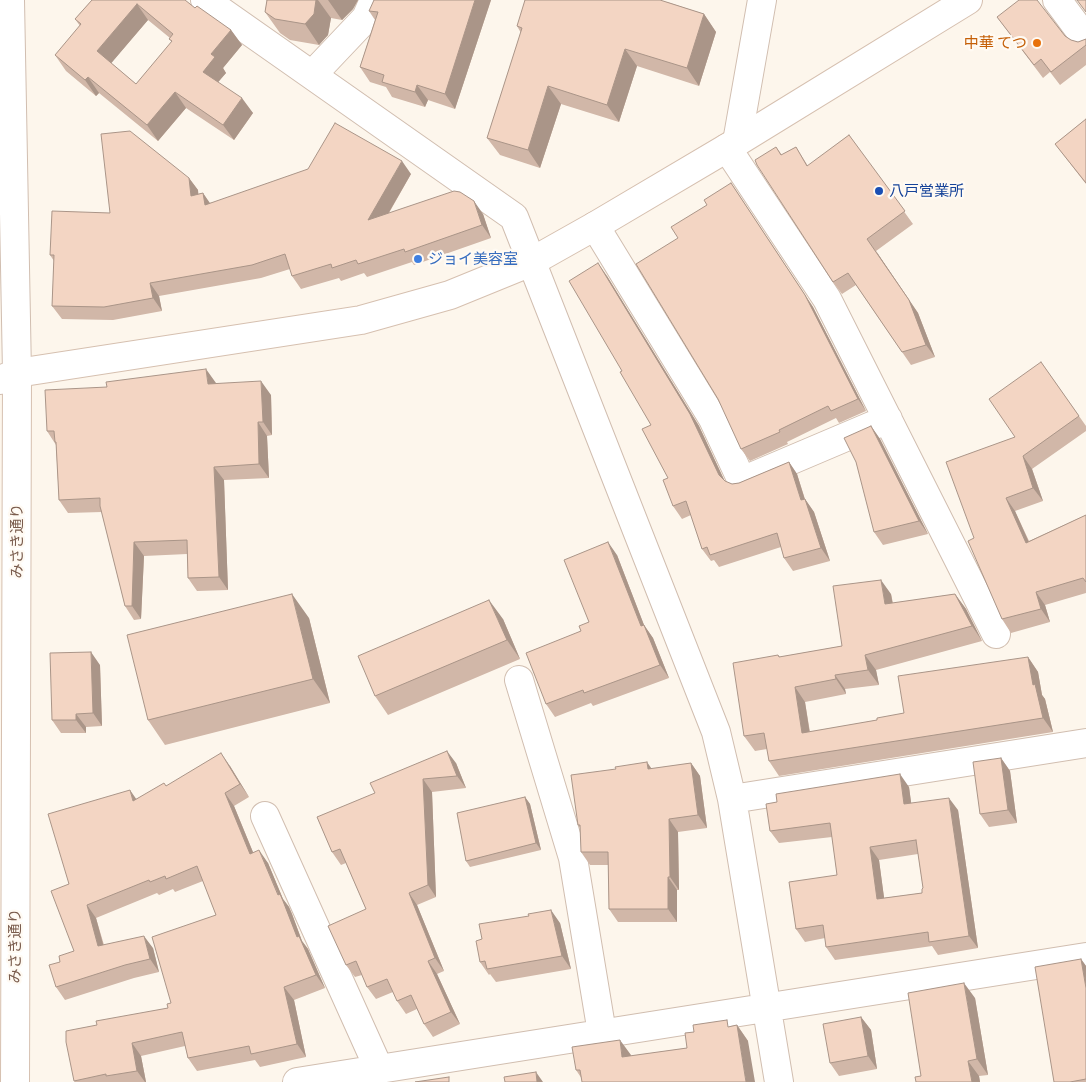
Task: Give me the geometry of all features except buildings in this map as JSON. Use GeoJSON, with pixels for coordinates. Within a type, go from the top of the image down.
{"type":"FeatureCollection","features":[{"type":"Feature","properties":{"kind":"street","name":"みさき通り"},"geometry":{"type":"LineString","coordinates":[[10,0],[9,377],[15,1082]]}},
{"type":"Feature","properties":{"kind":"street"},"geometry":{"type":"LineString","coordinates":[[204,0],[514,217],[716,732],[732,799],[779,1082]]}},
{"type":"Feature","properties":{"kind":"street"},"geometry":{"type":"LineString","coordinates":[[312,75],[366,18],[374,0]]}},
{"type":"Feature","properties":{"kind":"street"},"geometry":{"type":"LineString","coordinates":[[762,0],[732,145],[827,299],[996,634]]}},
{"type":"Feature","properties":{"kind":"street"},"geometry":{"type":"LineString","coordinates":[[9,377],[361,320],[450,295],[531,262],[595,226],[732,145],[968,0]]}},
{"type":"Feature","properties":{"kind":"street"},"geometry":{"type":"LineString","coordinates":[[1057,0],[1086,40]]}},
{"type":"Feature","properties":{"kind":"street"},"geometry":{"type":"LineString","coordinates":[[595,226],[713,419],[742,481],[888,419]]}},
{"type":"Feature","properties":{"kind":"street"},"geometry":{"type":"LineString","coordinates":[[519,680],[573,858],[602,1033]]}},
{"type":"Feature","properties":{"kind":"street"},"geometry":{"type":"LineString","coordinates":[[732,799],[1086,743]]}},
{"type":"Feature","properties":{"kind":"street"},"geometry":{"type":"LineString","coordinates":[[265,816],[379,1069]]}},
{"type":"Feature","properties":{"kind":"street"},"geometry":{"type":"LineString","coordinates":[[297,1082],[1086,957]]}},
{"type":"Feature","properties":{"kind":"place","name":"中華 てつ"},"geometry":{"type":"Point","coordinates":[1037,43]}},
{"type":"Feature","properties":{"kind":"place","name":"八戸営業所"},"geometry":{"type":"Point","coordinates":[879,191]}},
{"type":"Feature","properties":{"kind":"place","name":"ジョイ美容室"},"geometry":{"type":"Point","coordinates":[418,259]}}]}
